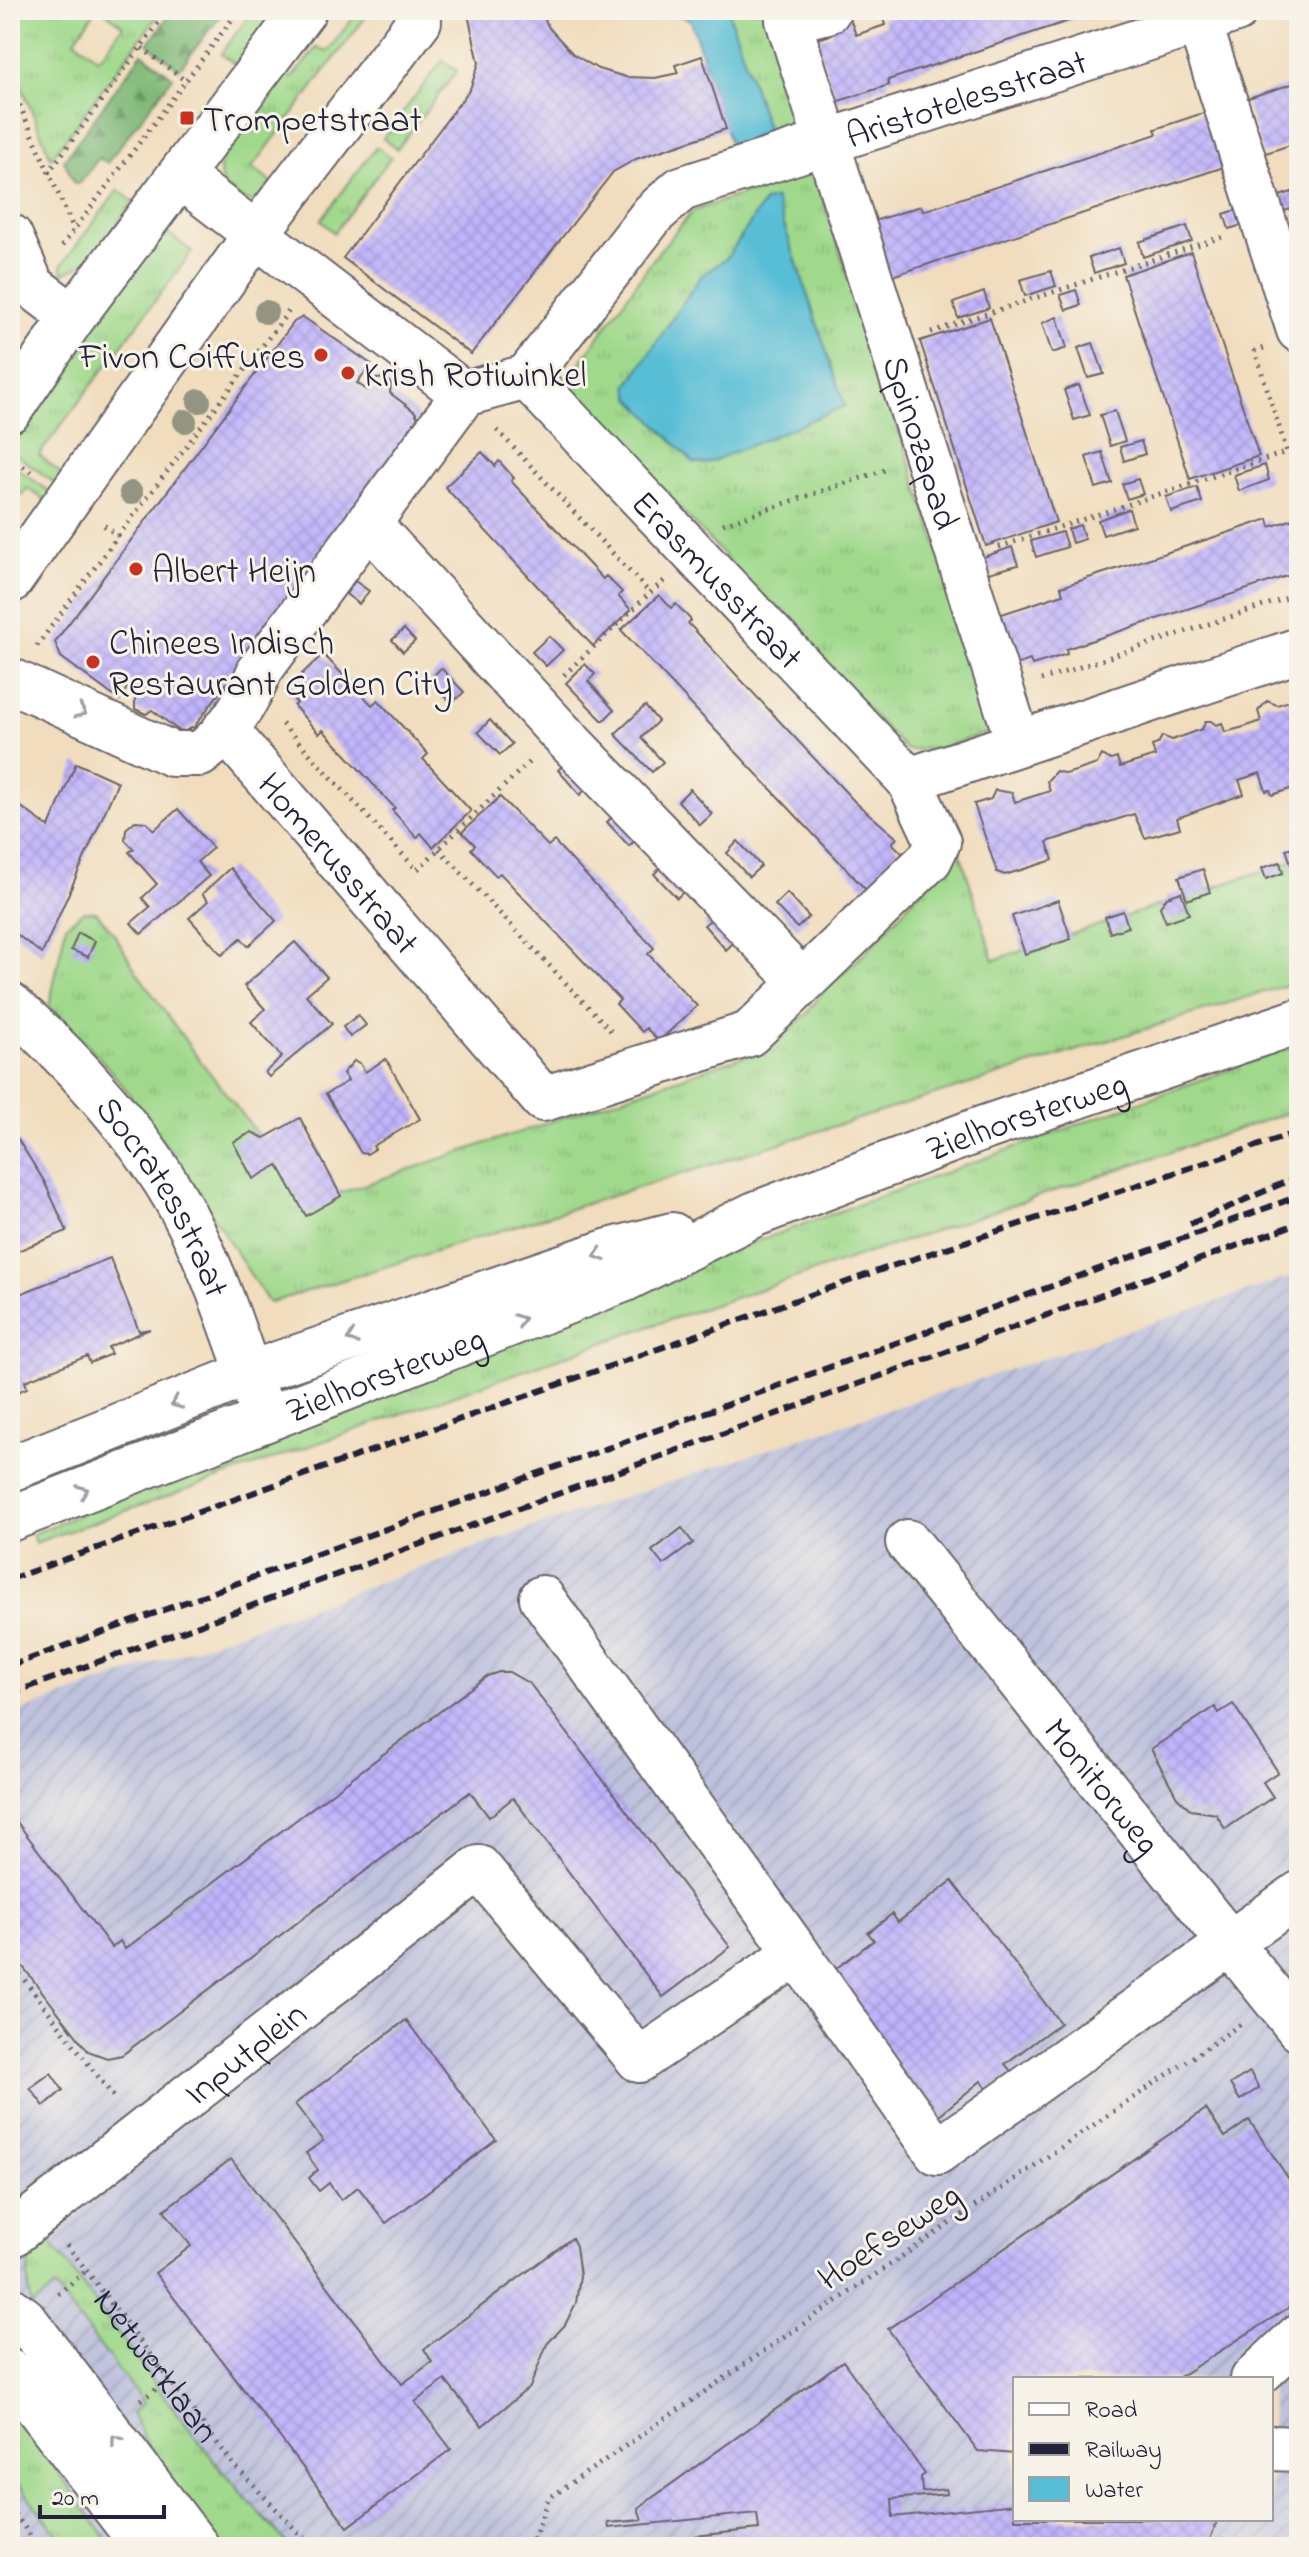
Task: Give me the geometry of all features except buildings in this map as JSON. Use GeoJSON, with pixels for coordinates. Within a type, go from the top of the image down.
{"type":"FeatureCollection","features":[{"type":"Feature","properties":{"kind":"street"},"geometry":{"type":"LineString","coordinates":[[10,410],[73,317],[304,10]]}},
{"type":"Feature","properties":{"kind":"street","name":"Aristotelesstraat"},"geometry":{"type":"LineString","coordinates":[[826,143],[788,20],[828,11]]}},
{"type":"Feature","properties":{"kind":"street"},"geometry":{"type":"LineString","coordinates":[[1210,14],[1263,223],[1284,338]]}},
{"type":"Feature","properties":{"kind":"street","name":"Aristotelesstraat"},"geometry":{"type":"LineString","coordinates":[[527,377],[653,214],[681,189],[1210,14]]}},
{"type":"Feature","properties":{"kind":"street"},"geometry":{"type":"LineString","coordinates":[[10,581],[256,234],[419,21]]}},
{"type":"Feature","properties":{"kind":"street","name":"Spinozapad"},"geometry":{"type":"LineString","coordinates":[[826,143],[1018,742]]}},
{"type":"Feature","properties":{"kind":"street"},"geometry":{"type":"LineString","coordinates":[[180,176],[464,394]]}},
{"type":"Feature","properties":{"kind":"street"},"geometry":{"type":"LineString","coordinates":[[10,236],[32,286],[73,317]]}},
{"type":"Feature","properties":{"kind":"street"},"geometry":{"type":"LineString","coordinates":[[10,680],[172,754],[200,754],[225,729],[252,691],[260,670],[464,394],[527,377]]}},
{"type":"Feature","properties":{"kind":"street","name":"Erasmusstraat"},"geometry":{"type":"LineString","coordinates":[[527,377],[909,780],[938,842]]}},
{"type":"Feature","properties":{"kind":"street"},"geometry":{"type":"LineString","coordinates":[[368,523],[547,718],[802,982]]}},
{"type":"Feature","properties":{"kind":"street"},"geometry":{"type":"LineString","coordinates":[[909,780],[1299,650]]}},
{"type":"Feature","properties":{"kind":"street","name":"Homerusstraat"},"geometry":{"type":"LineString","coordinates":[[225,729],[543,1099],[749,1034],[930,859],[938,842]]}},
{"type":"Feature","properties":{"kind":"street","name":"Socratesstraat"},"geometry":{"type":"LineString","coordinates":[[10,1005],[87,1082],[173,1193],[205,1257],[265,1419]]}},
{"type":"Feature","properties":{"kind":"street","name":"Zielhorsterweg"},"geometry":{"type":"LineString","coordinates":[[10,1519],[623,1280],[755,1214],[981,1129],[1299,1021]]}},
{"type":"Feature","properties":{"kind":"street","name":"Zielhorsterweg"},"geometry":{"type":"LineString","coordinates":[[10,1469],[248,1374],[609,1251],[755,1214]]}},
{"type":"Feature","properties":{"kind":"street","name":"Monitorweg"},"geometry":{"type":"LineString","coordinates":[[908,1542],[1288,2014]]}},
{"type":"Feature","properties":{"kind":"street"},"geometry":{"type":"LineString","coordinates":[[542,1598],[937,2152],[1299,1894]]}},
{"type":"Feature","properties":{"kind":"street","name":"Inputplein"},"geometry":{"type":"LineString","coordinates":[[26,2224],[479,1868],[639,2060],[797,1953]]}},
{"type":"Feature","properties":{"kind":"street"},"geometry":{"type":"LineString","coordinates":[[10,2309],[24,2319],[197,2547]]}},
{"type":"Feature","properties":{"kind":"street"},"geometry":{"type":"LineString","coordinates":[[1255,2377],[1299,2336]]}},
{"type":"Feature","properties":{"kind":"street"},"geometry":{"type":"LineString","coordinates":[[10,2372],[145,2547]]}},
{"type":"Feature","properties":{"kind":"street"},"geometry":{"type":"LineString","coordinates":[[1273,2448],[1299,2449]]}},
{"type":"Feature","properties":{"kind":"path"},"geometry":{"type":"LineString","coordinates":[[48,173],[168,10]]}},
{"type":"Feature","properties":{"kind":"path"},"geometry":{"type":"LineString","coordinates":[[10,83],[74,230],[239,10]]}},
{"type":"Feature","properties":{"kind":"path"},"geometry":{"type":"LineString","coordinates":[[142,48],[195,88]]}},
{"type":"Feature","properties":{"kind":"path"},"geometry":{"type":"LineString","coordinates":[[892,344],[1263,223]]}},
{"type":"Feature","properties":{"kind":"path"},"geometry":{"type":"LineString","coordinates":[[118,536],[315,277]]}},
{"type":"Feature","properties":{"kind":"path"},"geometry":{"type":"LineString","coordinates":[[1284,338],[1255,351],[1287,452]]}},
{"type":"Feature","properties":{"kind":"path"},"geometry":{"type":"LineString","coordinates":[[960,560],[1299,448]]}},
{"type":"Feature","properties":{"kind":"path"},"geometry":{"type":"LineString","coordinates":[[680,538],[927,456]]}},
{"type":"Feature","properties":{"kind":"path","name":"Homerusstraat"},"geometry":{"type":"LineString","coordinates":[[252,691],[417,870],[439,849],[650,593]]}},
{"type":"Feature","properties":{"kind":"path"},"geometry":{"type":"LineString","coordinates":[[1002,693],[1299,594]]}},
{"type":"Feature","properties":{"kind":"path"},"geometry":{"type":"LineString","coordinates":[[439,849],[646,1068]]}},
{"type":"Feature","properties":{"kind":"path"},"geometry":{"type":"LineString","coordinates":[[10,1961],[141,2133]]}},
{"type":"Feature","properties":{"kind":"path","name":"Hoefseweg"},"geometry":{"type":"LineString","coordinates":[[531,2547],[548,2499],[1288,2014]]}},
{"type":"Feature","properties":{"kind":"path","name":"Netwerklaan"},"geometry":{"type":"LineString","coordinates":[[26,2224],[169,2380],[234,2465],[312,2547]]}},
{"type":"Feature","properties":{"kind":"path"},"geometry":{"type":"LineString","coordinates":[[135,2405],[169,2380]]}},
{"type":"Feature","properties":{"kind":"path"},"geometry":{"type":"LineString","coordinates":[[10,2508],[39,2547]]}},
{"type":"Feature","properties":{"kind":"shaded area"},"geometry":{"type":"Polygon","coordinates":[[[1299,1274],[1299,2547],[10,2547],[10,1715],[542,1524],[1299,1274]]]}},
{"type":"Feature","properties":{"kind":"green space"},"geometry":{"type":"Polygon","coordinates":[[[10,10],[96,10],[75,40],[99,59],[123,26],[103,10],[162,10],[51,158],[10,58],[10,10]]]}},
{"type":"Feature","properties":{"kind":"green space"},"geometry":{"type":"Polygon","coordinates":[[[173,10],[225,10],[179,69],[148,44],[173,10]]]}},
{"type":"Feature","properties":{"kind":"green space"},"geometry":{"type":"Polygon","coordinates":[[[253,10],[277,10],[236,65],[221,54],[253,10]]]}},
{"type":"Feature","properties":{"kind":"green space"},"geometry":{"type":"Polygon","coordinates":[[[359,10],[371,10],[252,168],[272,183],[256,202],[238,196],[228,189],[221,177],[221,163],[236,129],[281,71],[292,78],[317,47],[327,52],[359,10]]]}},
{"type":"Feature","properties":{"kind":"green space"},"geometry":{"type":"Polygon","coordinates":[[[728,10],[769,10],[805,122],[769,134],[728,10]]]}},
{"type":"Feature","properties":{"kind":"green space"},"geometry":{"type":"Polygon","coordinates":[[[142,53],[173,77],[107,163],[99,158],[80,183],[74,183],[64,160],[142,53]]]}},
{"type":"Feature","properties":{"kind":"green space"},"geometry":{"type":"Polygon","coordinates":[[[443,60],[457,71],[397,149],[383,138],[443,60]]]}},
{"type":"Feature","properties":{"kind":"green space"},"geometry":{"type":"Polygon","coordinates":[[[376,147],[391,157],[334,233],[321,220],[376,147]]]}},
{"type":"Feature","properties":{"kind":"green space"},"geometry":{"type":"Polygon","coordinates":[[[813,170],[998,729],[940,748],[906,750],[579,401],[572,383],[579,365],[659,251],[693,211],[813,170]],[[764,202],[727,258],[701,277],[628,385],[844,406],[764,202]]]}},
{"type":"Feature","properties":{"kind":"green space"},"geometry":{"type":"Polygon","coordinates":[[[118,190],[133,201],[95,253],[75,269],[63,273],[61,266],[118,190]]]}},
{"type":"Feature","properties":{"kind":"green space"},"geometry":{"type":"Polygon","coordinates":[[[163,229],[192,252],[39,455],[63,475],[60,487],[11,451],[71,353],[163,229]]]}},
{"type":"Feature","properties":{"kind":"green space"},"geometry":{"type":"Polygon","coordinates":[[[10,463],[54,495],[46,501],[27,488],[10,511],[10,463]]]}},
{"type":"Feature","properties":{"kind":"green space"},"geometry":{"type":"Polygon","coordinates":[[[959,849],[994,960],[1299,859],[1299,981],[269,1303],[139,1107],[80,1036],[49,1007],[66,925],[84,911],[96,912],[113,932],[136,971],[195,1054],[264,1142],[331,1196],[768,1048],[807,1014],[824,989],[860,958],[959,849]]]}},
{"type":"Feature","properties":{"kind":"green space"},"geometry":{"type":"Polygon","coordinates":[[[1299,1044],[1299,1109],[636,1331],[35,1543],[32,1534],[612,1294],[1299,1044]]]}},
{"type":"Feature","properties":{"kind":"green space"},"geometry":{"type":"Polygon","coordinates":[[[46,2236],[194,2435],[291,2547],[218,2547],[165,2481],[132,2413],[144,2403],[55,2288],[32,2306],[28,2268],[34,2250],[46,2236]]]}},
{"type":"Feature","properties":{"kind":"green space"},"geometry":{"type":"Polygon","coordinates":[[[10,2404],[112,2547],[67,2547],[10,2473],[10,2404]]]}},
{"type":"Feature","properties":{"kind":"water"},"geometry":{"type":"Polygon","coordinates":[[[616,10],[728,10],[769,134],[731,147],[691,21],[668,13],[635,16],[616,10]]]}},
{"type":"Feature","properties":{"kind":"water"},"geometry":{"type":"Polygon","coordinates":[[[775,198],[845,406],[706,464],[694,463],[631,398],[628,385],[701,276],[727,258],[764,202],[775,198]]]}},
{"type":"Feature","properties":{"kind":"railway"},"geometry":{"type":"LineString","coordinates":[[10,1579],[889,1267],[1299,1132]]}},
{"type":"Feature","properties":{"kind":"railway"},"geometry":{"type":"LineString","coordinates":[[1190,1224],[1299,1176]]}},
{"type":"Feature","properties":{"kind":"railway"},"geometry":{"type":"LineString","coordinates":[[10,1666],[1299,1196]]}},
{"type":"Feature","properties":{"kind":"railway"},"geometry":{"type":"LineString","coordinates":[[10,1694],[1299,1223]]}},
{"type":"Feature","properties":{"kind":"place","name":"Trompetstraat"},"geometry":{"type":"Point","coordinates":[187,118]}},
{"type":"Feature","properties":{"kind":"place","name":"Fivon Coiffures"},"geometry":{"type":"Point","coordinates":[321,355]}},
{"type":"Feature","properties":{"kind":"place","name":"Krish Rotiwinkel"},"geometry":{"type":"Point","coordinates":[348,373]}},
{"type":"Feature","properties":{"kind":"place","name":"Albert Heijn"},"geometry":{"type":"Point","coordinates":[136,569]}},
{"type":"Feature","properties":{"kind":"place","name":"Chinees Indisch Restaurant Golden City"},"geometry":{"type":"Point","coordinates":[93,662]}}]}
